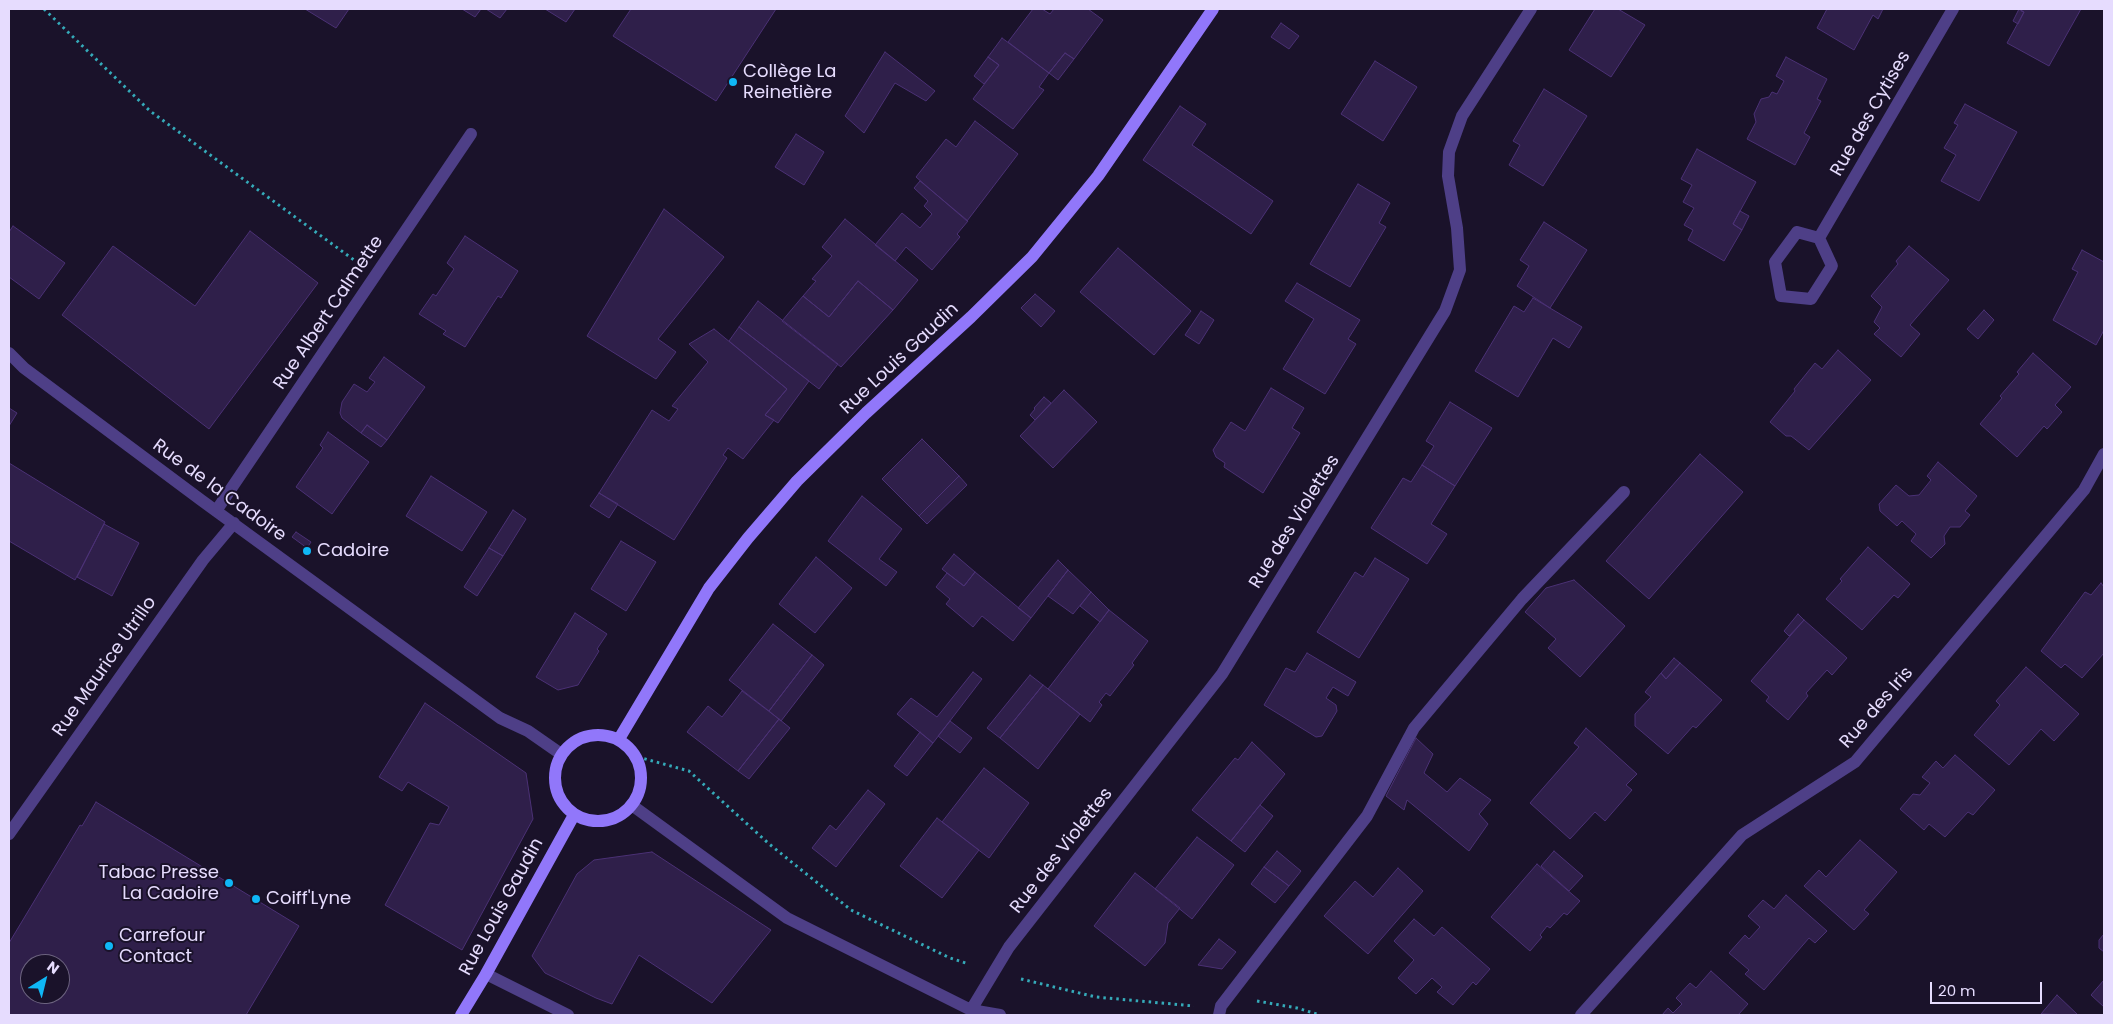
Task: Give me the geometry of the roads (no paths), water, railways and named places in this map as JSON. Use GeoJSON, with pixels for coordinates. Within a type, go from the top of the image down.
{"type":"FeatureCollection","features":[{"type":"Feature","properties":{"kind":"street","name":"Rue Louis Gaudin"},"geometry":{"type":"LineString","coordinates":[[618,739],[709,588],[748,538],[804,474],[1032,257],[1098,176],[1213,9]]}},
{"type":"Feature","properties":{"kind":"street","name":"Rue des Violettes"},"geometry":{"type":"LineString","coordinates":[[965,1013],[995,972],[1009,947],[1222,674],[1445,311],[1460,270],[1457,228],[1448,176],[1449,152],[1462,116],[1531,9]]}},
{"type":"Feature","properties":{"kind":"street","name":"Rue des Cytises"},"geometry":{"type":"LineString","coordinates":[[1819,238],[1953,9]]}},
{"type":"Feature","properties":{"kind":"street","name":"Rue Albert Calmette"},"geometry":{"type":"LineString","coordinates":[[216,511],[471,134]]}},
{"type":"Feature","properties":{"kind":"street"},"geometry":{"type":"LineString","coordinates":[[1797,232],[1819,238],[1832,266],[1811,299],[1781,296],[1775,262],[1797,232]]}},
{"type":"Feature","properties":{"kind":"street","name":"Rue de la Cadoire"},"geometry":{"type":"LineString","coordinates":[[9,353],[24,368],[216,511],[500,718],[528,731],[561,754]]}},
{"type":"Feature","properties":{"kind":"street","name":"Rue des Iris"},"geometry":{"type":"LineString","coordinates":[[1582,1015],[1742,835],[1855,762],[2084,490],[2104,454]]}},
{"type":"Feature","properties":{"kind":"street"},"geometry":{"type":"LineString","coordinates":[[1220,1010],[1366,816],[1414,728],[1522,599],[1624,492]]}},
{"type":"Feature","properties":{"kind":"street","name":"Rue Maurice Utrillo"},"geometry":{"type":"LineString","coordinates":[[9,834],[197,568],[234,523]]}},
{"type":"Feature","properties":{"kind":"street"},"geometry":{"type":"LineString","coordinates":[[598,734],[618,739],[637,756],[642,782],[633,806],[616,819],[594,822],[574,815],[559,798],[554,776],[561,754],[577,739],[598,734]]}},
{"type":"Feature","properties":{"kind":"street"},"geometry":{"type":"LineString","coordinates":[[633,806],[787,918],[965,1013],[1000,1015]]}},
{"type":"Feature","properties":{"kind":"street","name":"Rue Louis Gaudin"},"geometry":{"type":"LineString","coordinates":[[461,1015],[486,974],[574,815]]}},
{"type":"Feature","properties":{"kind":"street"},"geometry":{"type":"LineString","coordinates":[[486,974],[568,1015]]}},
{"type":"Feature","properties":{"kind":"place","name":"Collège La Reinetière"},"geometry":{"type":"Point","coordinates":[733,82]}},
{"type":"Feature","properties":{"kind":"place","name":"Cadoire"},"geometry":{"type":"Point","coordinates":[307,551]}},
{"type":"Feature","properties":{"kind":"place","name":"Tabac Presse La Cadoire"},"geometry":{"type":"Point","coordinates":[229,883]}},
{"type":"Feature","properties":{"kind":"place","name":"Coiff'Lyne"},"geometry":{"type":"Point","coordinates":[256,899]}},
{"type":"Feature","properties":{"kind":"place","name":"Carrefour Contact"},"geometry":{"type":"Point","coordinates":[109,946]}}]}
